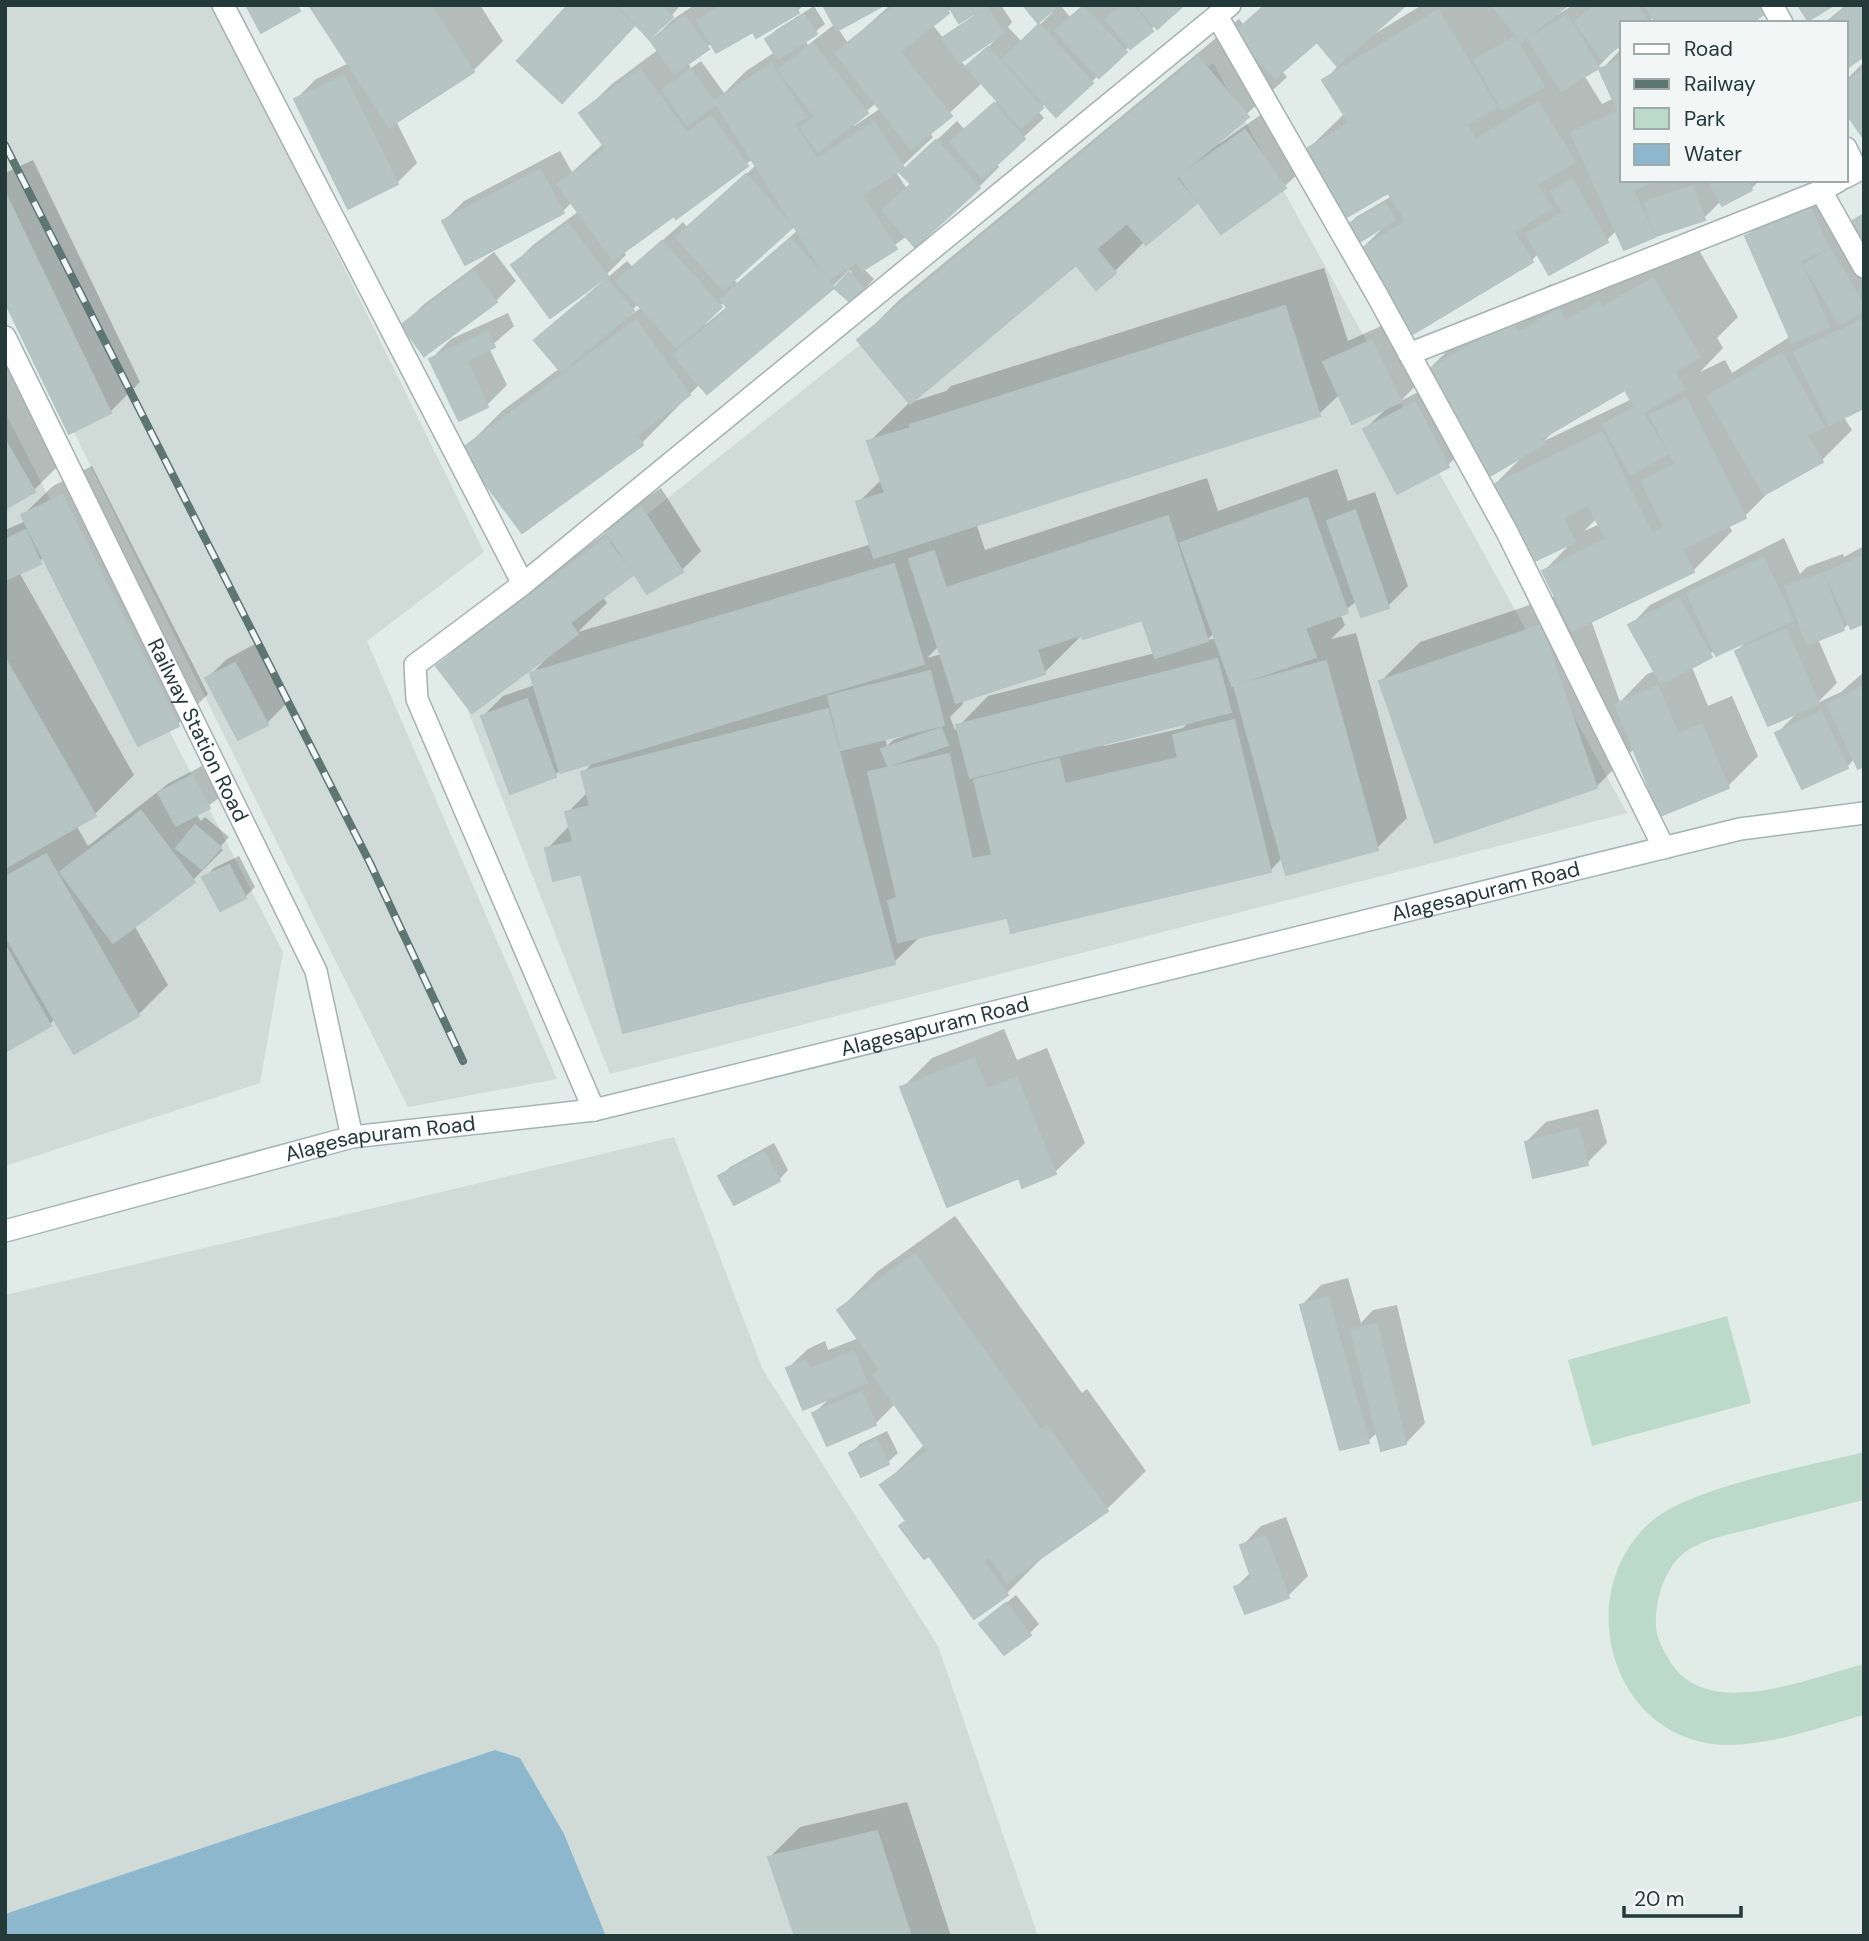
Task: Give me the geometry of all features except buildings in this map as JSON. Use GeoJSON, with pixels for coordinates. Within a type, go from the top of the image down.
{"type":"FeatureCollection","features":[{"type":"Feature","properties":{"kind":"street"},"geometry":{"type":"LineString","coordinates":[[223,5],[235,33],[523,584]]}},
{"type":"Feature","properties":{"kind":"street"},"geometry":{"type":"LineString","coordinates":[[1772,5],[1781,21]]}},
{"type":"Feature","properties":{"kind":"street"},"geometry":{"type":"LineString","coordinates":[[594,1110],[417,699],[415,666],[523,584],[1224,10],[1507,532],[1664,848]]}},
{"type":"Feature","properties":{"kind":"street"},"geometry":{"type":"LineString","coordinates":[[1848,157],[1852,175]]}},
{"type":"Feature","properties":{"kind":"street"},"geometry":{"type":"LineString","coordinates":[[1409,354],[1838,182]]}},
{"type":"Feature","properties":{"kind":"street"},"geometry":{"type":"LineString","coordinates":[[1821,191],[1864,267]]}},
{"type":"Feature","properties":{"kind":"street","name":"Railway Station Road"},"geometry":{"type":"LineString","coordinates":[[5,337],[316,971],[352,1137]]}},
{"type":"Feature","properties":{"kind":"street","name":"Alagesapuram Road"},"geometry":{"type":"LineString","coordinates":[[5,1231],[352,1137],[594,1110],[1740,829],[1864,813]]}},
{"type":"Feature","properties":{"kind":"shaded area"},"geometry":{"type":"Polygon","coordinates":[[[5,5],[215,5],[484,552],[367,641],[557,1079],[408,1107],[5,293],[5,5]]]}},
{"type":"Feature","properties":{"kind":"shaded area"},"geometry":{"type":"Polygon","coordinates":[[[1213,63],[1627,813],[610,1074],[452,670],[1213,63]]]}},
{"type":"Feature","properties":{"kind":"shaded area"},"geometry":{"type":"Polygon","coordinates":[[[5,412],[283,952],[260,1083],[5,1166],[5,412]]]}},
{"type":"Feature","properties":{"kind":"shaded area"},"geometry":{"type":"Polygon","coordinates":[[[674,1137],[763,1370],[938,1646],[1038,1936],[606,1936],[564,1834],[520,1758],[495,1750],[5,1914],[5,1295],[674,1137]]]}},
{"type":"Feature","properties":{"kind":"green space"},"geometry":{"type":"Polygon","coordinates":[[[1727,1316],[1751,1403],[1592,1446],[1568,1360],[1727,1316]]]}},
{"type":"Feature","properties":{"kind":"green space"},"geometry":{"type":"Polygon","coordinates":[[[1864,1452],[1864,1500],[1719,1537],[1685,1552],[1673,1565],[1664,1582],[1658,1600],[1656,1624],[1659,1639],[1668,1658],[1684,1678],[1706,1689],[1731,1693],[1758,1691],[1787,1686],[1864,1664],[1864,1715],[1769,1741],[1731,1745],[1713,1744],[1676,1733],[1647,1713],[1626,1685],[1613,1652],[1609,1617],[1614,1581],[1628,1548],[1653,1520],[1696,1497],[1753,1478],[1864,1452]]]}},
{"type":"Feature","properties":{"kind":"water"},"geometry":{"type":"Polygon","coordinates":[[[495,1750],[520,1758],[564,1834],[606,1936],[5,1936],[5,1914],[495,1750]]]}},
{"type":"Feature","properties":{"kind":"railway"},"geometry":{"type":"LineString","coordinates":[[5,145],[370,863],[463,1061]]}}]}
